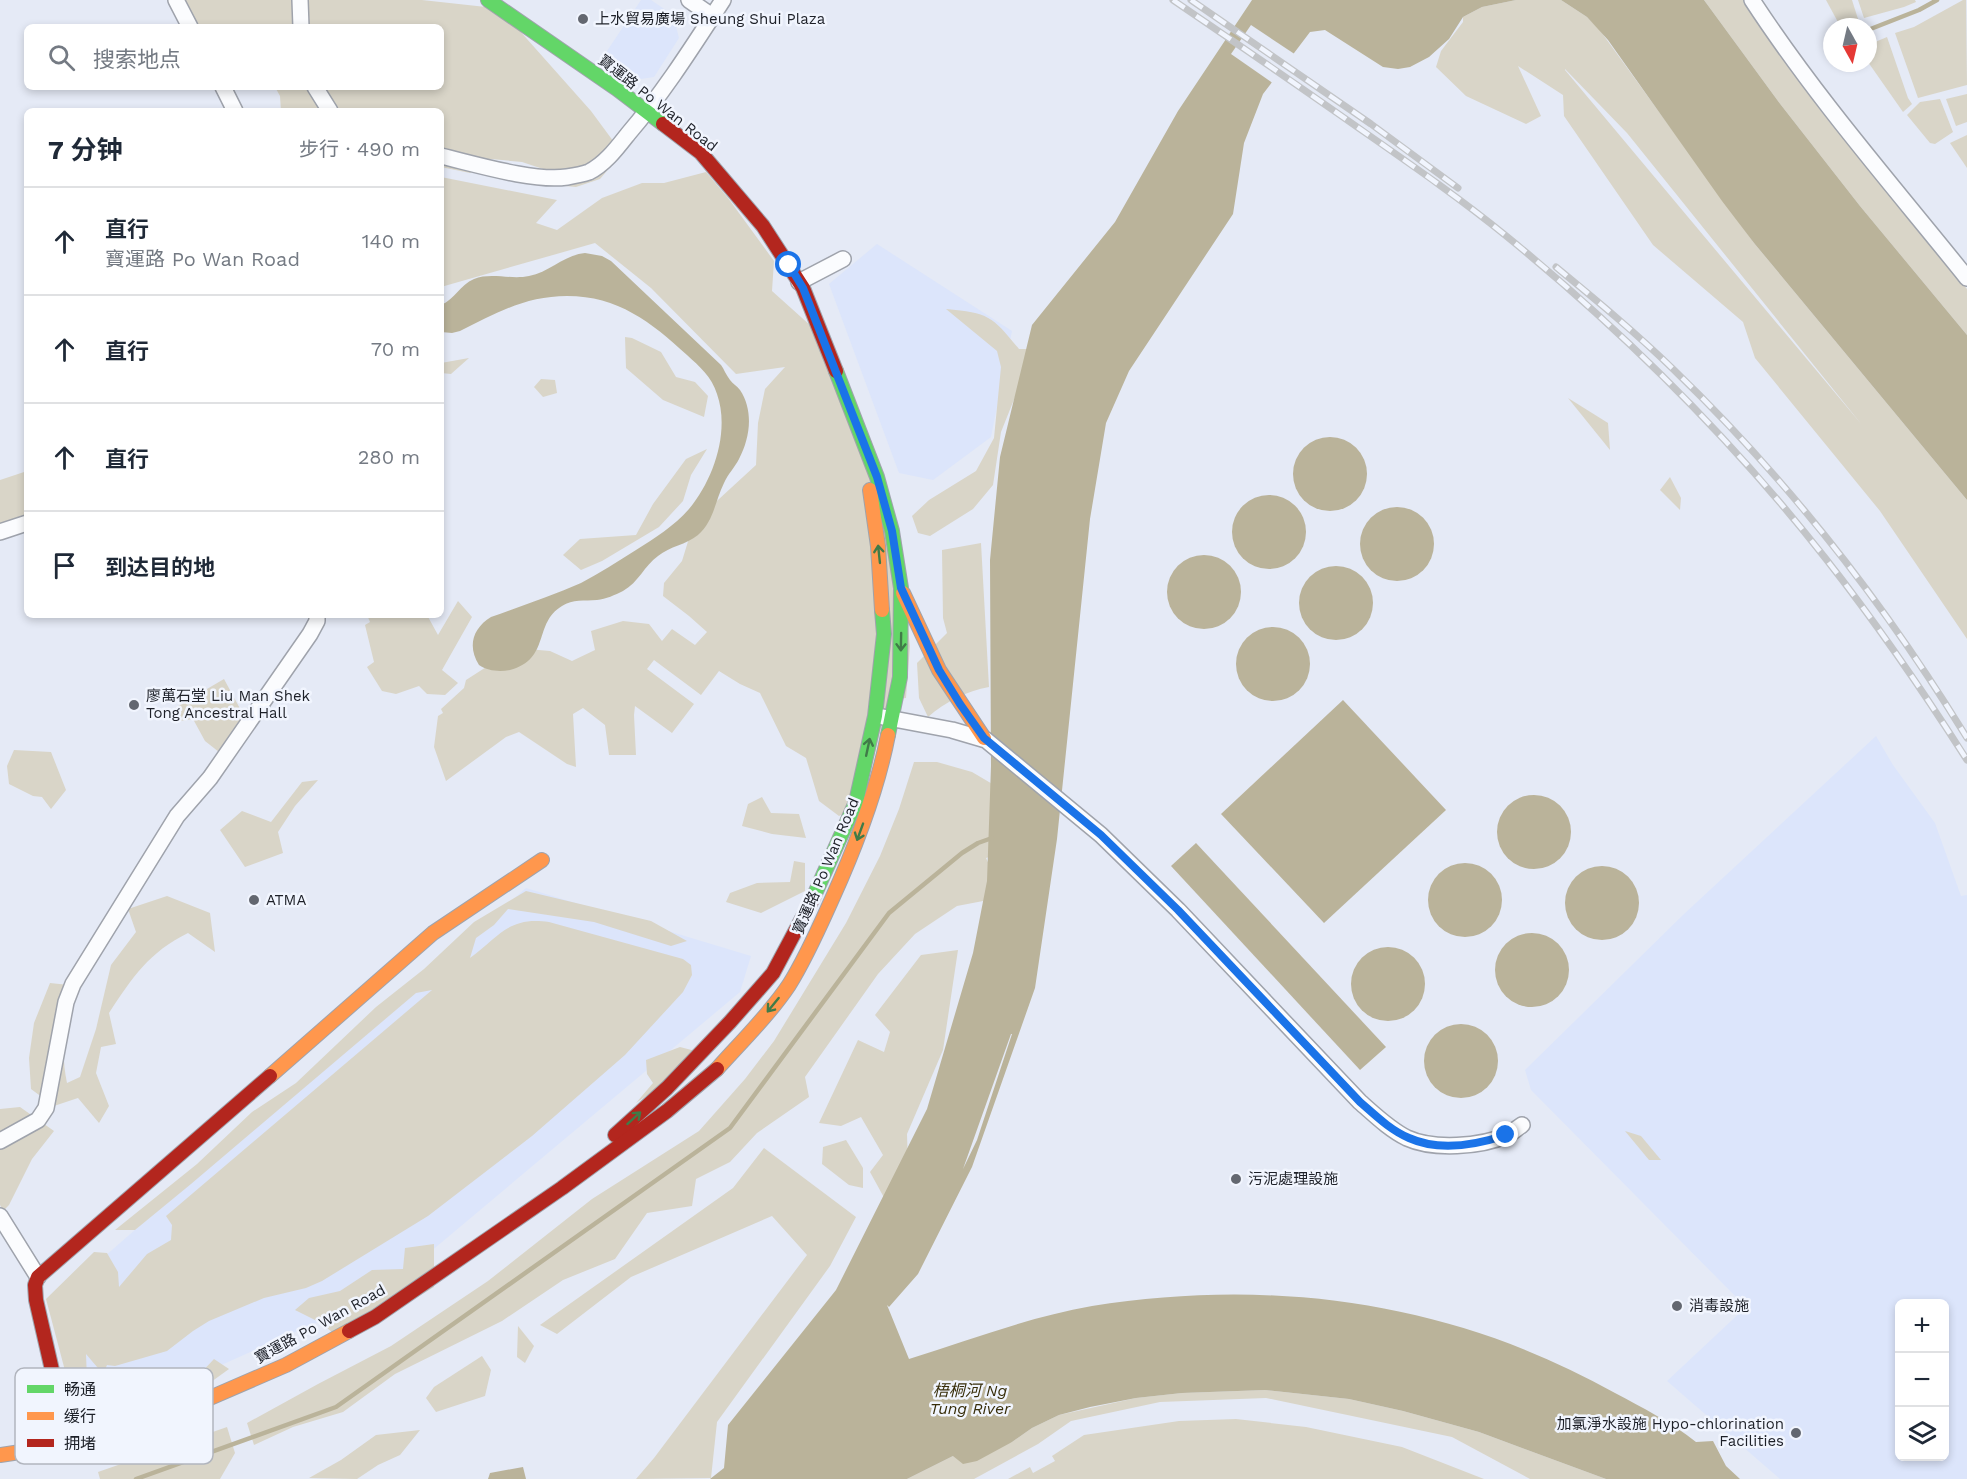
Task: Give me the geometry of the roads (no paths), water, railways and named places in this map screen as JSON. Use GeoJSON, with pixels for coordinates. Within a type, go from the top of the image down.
{"type":"FeatureCollection","features":[{"type":"Feature","properties":{"kind":"street"},"geometry":{"type":"LineString","coordinates":[[176,0],[188,24]]}},
{"type":"Feature","properties":{"kind":"street"},"geometry":{"type":"LineString","coordinates":[[300,0],[301,24]]}},
{"type":"Feature","properties":{"kind":"street","name":"寶運路 Po Wan Road"},"geometry":{"type":"LineString","coordinates":[[213,1397],[286,1365],[375,1317],[562,1188],[711,1076],[788,986],[819,929],[848,864],[871,802],[892,718],[900,677],[901,588],[892,531],[877,477],[799,282],[762,226],[701,153],[647,111],[488,0]]}},
{"type":"Feature","properties":{"kind":"street"},"geometry":{"type":"LineString","coordinates":[[689,0],[712,16]]}},
{"type":"Feature","properties":{"kind":"street"},"geometry":{"type":"LineString","coordinates":[[444,157],[547,178],[588,172],[609,158],[647,111],[723,0]]}},
{"type":"Feature","properties":{"kind":"street"},"geometry":{"type":"LineString","coordinates":[[1752,0],[1782,46],[1879,172],[1967,278]]}},
{"type":"Feature","properties":{"kind":"street"},"geometry":{"type":"LineString","coordinates":[[224,90],[234,108]]}},
{"type":"Feature","properties":{"kind":"street"},"geometry":{"type":"LineString","coordinates":[[317,90],[328,108]]}},
{"type":"Feature","properties":{"kind":"street"},"geometry":{"type":"LineString","coordinates":[[799,282],[843,260]]}},
{"type":"Feature","properties":{"kind":"street","name":"寶運路 Po Wan Road"},"geometry":{"type":"LineString","coordinates":[[562,1188],[667,1088],[773,973],[807,912],[856,802],[875,716],[884,634],[879,546],[867,468],[856,422]]}},
{"type":"Feature","properties":{"kind":"street"},"geometry":{"type":"LineString","coordinates":[[0,532],[24,524]]}},
{"type":"Feature","properties":{"kind":"street"},"geometry":{"type":"LineString","coordinates":[[901,588],[939,670],[984,738],[1101,835],[1178,910],[1360,1102],[1390,1128],[1410,1139],[1437,1145],[1458,1145],[1481,1143],[1506,1135],[1522,1125]]}},
{"type":"Feature","properties":{"kind":"street"},"geometry":{"type":"LineString","coordinates":[[0,1141],[38,1120],[46,1108],[66,1002],[73,984],[177,816],[210,778],[310,634],[317,618]]}},
{"type":"Feature","properties":{"kind":"street"},"geometry":{"type":"LineString","coordinates":[[875,716],[984,738]]}},
{"type":"Feature","properties":{"kind":"street"},"geometry":{"type":"LineString","coordinates":[[52,1368],[36,1300],[34,1285],[38,1277],[433,933],[542,860]]}},
{"type":"Feature","properties":{"kind":"street"},"geometry":{"type":"LineString","coordinates":[[0,1216],[38,1277]]}},
{"type":"Feature","properties":{"kind":"street","name":"寶運路 Po Wan Road"},"geometry":{"type":"LineString","coordinates":[[0,1455],[15,1453]]}},
{"type":"Feature","properties":{"kind":"water","name":"梧桐河 Ng Tung River"},"geometry":{"type":"Polygon","coordinates":[[[1252,0],[1516,0],[1482,7],[1463,17],[1449,39],[1429,57],[1410,67],[1398,69],[1383,67],[1325,30],[1310,32],[1263,94],[1244,143],[1233,214],[1129,371],[1106,423],[1090,519],[1057,839],[1035,988],[972,1167],[918,1274],[889,1307],[887,1305],[909,1359],[1045,1316],[1092,1306],[1160,1298],[1228,1295],[1295,1297],[1361,1304],[1427,1318],[1491,1337],[1554,1362],[1646,1410],[1696,1442],[1713,1441],[1726,1466],[1740,1479],[1606,1479],[1479,1432],[1403,1411],[1349,1399],[1265,1390],[1182,1393],[1136,1398],[1090,1407],[1059,1415],[1032,1428],[977,1461],[963,1464],[953,1456],[907,1479],[710,1479],[724,1468],[728,1425],[836,1290],[927,1109],[973,953],[987,881],[991,766],[990,560],[1000,457],[1032,325],[1115,222],[1178,111],[1252,0]],[[1012,1034],[963,1169],[977,1140],[1012,1034]]]}},
{"type":"Feature","properties":{"kind":"water"},"geometry":{"type":"Polygon","coordinates":[[[1561,0],[1704,0],[1781,105],[1860,206],[1967,335],[1967,500],[1754,243],[1608,40],[1587,17],[1561,0]]]}},
{"type":"Feature","properties":{"kind":"water"},"geometry":{"type":"Polygon","coordinates":[[[577,254],[602,256],[611,261],[721,365],[744,398],[749,416],[748,433],[743,451],[724,483],[708,524],[698,535],[658,556],[623,591],[604,599],[574,601],[562,606],[547,622],[537,649],[531,658],[523,665],[510,670],[490,670],[479,665],[473,651],[476,632],[485,621],[581,583],[664,531],[689,509],[698,497],[706,484],[717,454],[722,423],[721,408],[715,388],[708,377],[674,343],[647,322],[618,306],[585,297],[538,299],[512,307],[460,331],[444,332],[444,303],[474,279],[487,276],[529,276],[577,254]]]}},
{"type":"Feature","properties":{"kind":"water"},"geometry":{"type":"Polygon","coordinates":[[[1330,437],[1351,443],[1361,453],[1367,474],[1361,495],[1351,505],[1330,511],[1309,505],[1299,495],[1293,474],[1299,453],[1309,443],[1330,437]]]}},
{"type":"Feature","properties":{"kind":"water"},"geometry":{"type":"Polygon","coordinates":[[[1269,495],[1290,501],[1300,511],[1306,532],[1300,553],[1290,563],[1269,569],[1248,563],[1238,553],[1232,532],[1238,511],[1248,501],[1269,495]]]}},
{"type":"Feature","properties":{"kind":"water"},"geometry":{"type":"Polygon","coordinates":[[[1397,507],[1418,513],[1428,523],[1434,544],[1428,565],[1418,575],[1397,581],[1376,575],[1366,565],[1360,544],[1366,523],[1376,513],[1397,507]]]}},
{"type":"Feature","properties":{"kind":"water"},"geometry":{"type":"Polygon","coordinates":[[[1204,555],[1225,561],[1235,571],[1241,592],[1235,613],[1225,623],[1204,629],[1183,623],[1173,613],[1167,592],[1173,571],[1183,561],[1204,555]]]}},
{"type":"Feature","properties":{"kind":"water"},"geometry":{"type":"Polygon","coordinates":[[[1336,566],[1357,572],[1367,582],[1373,603],[1367,624],[1357,634],[1336,640],[1315,634],[1305,624],[1299,603],[1305,582],[1315,572],[1336,566]]]}},
{"type":"Feature","properties":{"kind":"water"},"geometry":{"type":"Polygon","coordinates":[[[1273,627],[1294,633],[1304,643],[1310,664],[1304,685],[1294,695],[1273,701],[1252,695],[1242,685],[1236,664],[1242,643],[1252,633],[1273,627]]]}},
{"type":"Feature","properties":{"kind":"water"},"geometry":{"type":"Polygon","coordinates":[[[1343,700],[1446,810],[1324,923],[1221,814],[1343,700]]]}},
{"type":"Feature","properties":{"kind":"water"},"geometry":{"type":"Polygon","coordinates":[[[1534,795],[1555,801],[1565,811],[1571,832],[1565,853],[1555,863],[1534,869],[1513,863],[1503,853],[1497,832],[1503,811],[1513,801],[1534,795]]]}},
{"type":"Feature","properties":{"kind":"water"},"geometry":{"type":"Polygon","coordinates":[[[1196,843],[1386,1047],[1360,1070],[1171,866],[1196,843]]]}},
{"type":"Feature","properties":{"kind":"water"},"geometry":{"type":"Polygon","coordinates":[[[1465,863],[1486,869],[1496,879],[1502,900],[1496,921],[1486,931],[1465,937],[1444,931],[1434,921],[1428,900],[1434,879],[1444,869],[1465,863]]]}},
{"type":"Feature","properties":{"kind":"water"},"geometry":{"type":"Polygon","coordinates":[[[1602,866],[1623,872],[1633,882],[1639,903],[1633,924],[1623,934],[1602,940],[1581,934],[1571,924],[1565,903],[1571,882],[1581,872],[1602,866]]]}},
{"type":"Feature","properties":{"kind":"water"},"geometry":{"type":"Polygon","coordinates":[[[1532,933],[1553,939],[1563,949],[1569,970],[1563,991],[1553,1001],[1532,1007],[1511,1001],[1501,991],[1495,970],[1501,949],[1511,939],[1532,933]]]}},
{"type":"Feature","properties":{"kind":"water"},"geometry":{"type":"Polygon","coordinates":[[[1388,947],[1409,953],[1419,963],[1425,984],[1419,1005],[1409,1015],[1388,1021],[1367,1015],[1357,1005],[1351,984],[1357,963],[1367,953],[1388,947]]]}},
{"type":"Feature","properties":{"kind":"water"},"geometry":{"type":"Polygon","coordinates":[[[1461,1024],[1482,1030],[1492,1040],[1498,1061],[1492,1082],[1482,1092],[1461,1098],[1440,1092],[1430,1082],[1424,1061],[1430,1040],[1440,1030],[1461,1024]]]}},
{"type":"Feature","properties":{"kind":"water"},"geometry":{"type":"Polygon","coordinates":[[[523,1467],[526,1479],[488,1479],[490,1473],[523,1467]]]}},
{"type":"Feature","properties":{"kind":"waterway"},"geometry":{"type":"LineString","coordinates":[[1877,26],[1919,10],[1937,0]]}},
{"type":"Feature","properties":{"kind":"waterway"},"geometry":{"type":"LineString","coordinates":[[213,1451],[336,1407],[730,1128],[889,913],[962,853],[992,838]]}},
{"type":"Feature","properties":{"kind":"waterway"},"geometry":{"type":"LineString","coordinates":[[136,1479],[178,1464]]}},
{"type":"Feature","properties":{"kind":"railway"},"geometry":{"type":"LineString","coordinates":[[1173,0],[1472,209],[1549,272],[1634,348],[1753,471],[1826,559],[1881,633],[1967,760]]}},
{"type":"Feature","properties":{"kind":"railway"},"geometry":{"type":"LineString","coordinates":[[1191,0],[1371,124],[1458,188]]}},
{"type":"Feature","properties":{"kind":"railway"},"geometry":{"type":"LineString","coordinates":[[1556,267],[1673,369],[1715,411],[1794,498],[1868,591],[1967,738]]}},
{"type":"Feature","properties":{"kind":"place","name":"上水貿易廣場 Sheung Shui Plaza"},"geometry":{"type":"Point","coordinates":[583,19]}},
{"type":"Feature","properties":{"kind":"place","name":"廖萬石堂 Liu Man Shek Tong Ancestral Hall"},"geometry":{"type":"Point","coordinates":[134,705]}},
{"type":"Feature","properties":{"kind":"place","name":"ATMA"},"geometry":{"type":"Point","coordinates":[254,900]}},
{"type":"Feature","properties":{"kind":"place","name":"污泥處理設施"},"geometry":{"type":"Point","coordinates":[1236,1179]}},
{"type":"Feature","properties":{"kind":"place","name":"消毒設施"},"geometry":{"type":"Point","coordinates":[1677,1306]}},
{"type":"Feature","properties":{"kind":"place","name":"加氯淨水設施 Hypo-chlorination Facilities"},"geometry":{"type":"Point","coordinates":[1796,1433]}}]}
